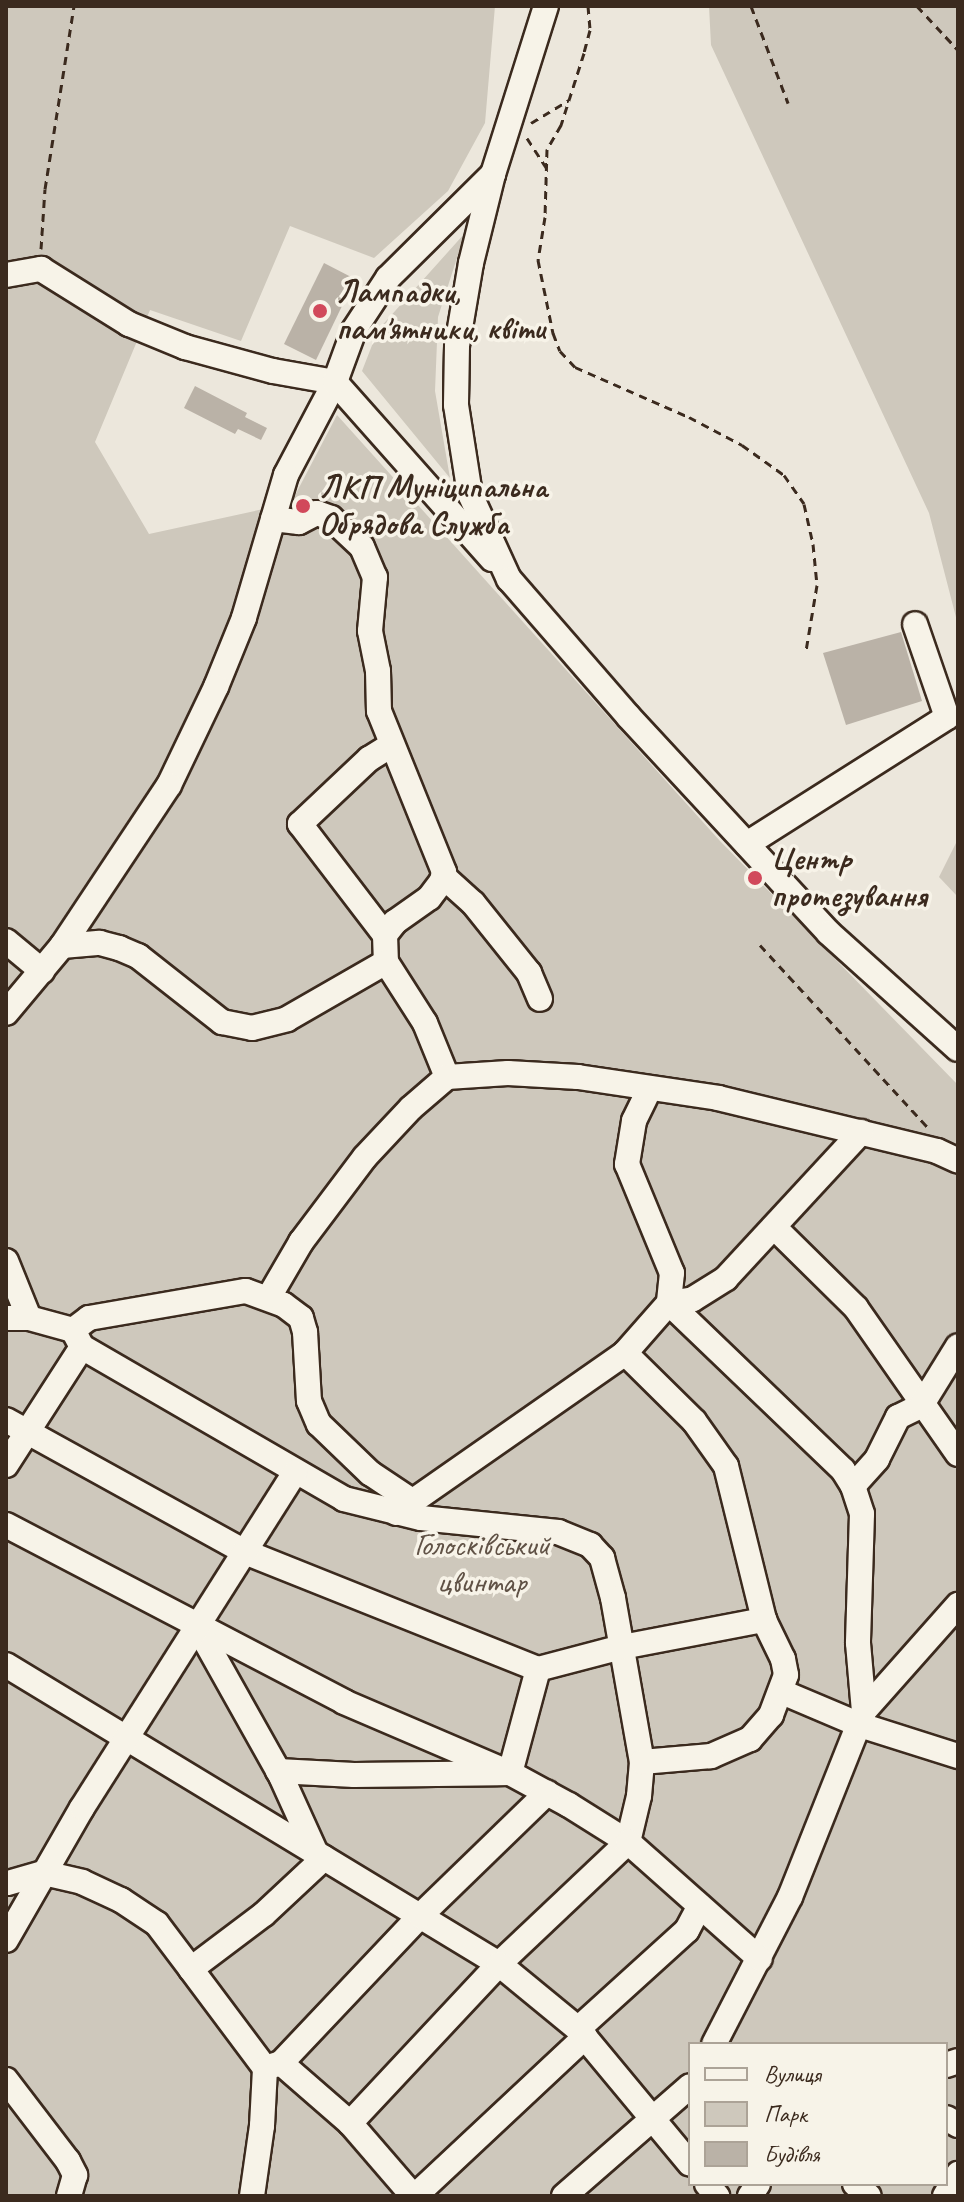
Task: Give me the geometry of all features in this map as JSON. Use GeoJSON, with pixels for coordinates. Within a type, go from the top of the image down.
{"type":"FeatureCollection","features":[{"type":"Feature","properties":{"kind":"street"},"geometry":{"type":"LineString","coordinates":[[509,579],[470,494],[456,405],[457,346],[471,263],[493,174],[546,6]]}},
{"type":"Feature","properties":{"kind":"street"},"geometry":{"type":"LineString","coordinates":[[6,1013],[62,946],[169,785],[244,618],[286,475],[335,382],[354,330],[388,278],[493,174]]}},
{"type":"Feature","properties":{"kind":"street"},"geometry":{"type":"LineString","coordinates":[[6,275],[41,269],[129,324],[185,347],[273,371],[335,382],[628,716],[829,933],[958,1049]]}},
{"type":"Feature","properties":{"kind":"street"},"geometry":{"type":"LineString","coordinates":[[273,519],[299,522],[323,513],[345,528],[371,562],[375,577],[370,631],[378,671],[378,703],[391,745],[436,847],[444,877],[473,903],[529,973],[540,999]]}},
{"type":"Feature","properties":{"kind":"street"},"geometry":{"type":"LineString","coordinates":[[747,844],[900,758],[947,717],[915,624]]}},
{"type":"Feature","properties":{"kind":"street"},"geometry":{"type":"LineString","coordinates":[[391,745],[369,759],[300,824],[385,935],[386,962],[425,1023],[447,1077]]}},
{"type":"Feature","properties":{"kind":"street"},"geometry":{"type":"LineString","coordinates":[[385,935],[395,922],[429,898],[444,877]]}},
{"type":"Feature","properties":{"kind":"street"},"geometry":{"type":"LineString","coordinates":[[6,941],[42,971]]}},
{"type":"Feature","properties":{"kind":"street"},"geometry":{"type":"LineString","coordinates":[[62,946],[100,943],[138,956],[222,1022],[252,1028],[272,1026],[287,1019],[386,962]]}},
{"type":"Feature","properties":{"kind":"street"},"geometry":{"type":"LineString","coordinates":[[269,1297],[301,1242],[365,1157],[430,1089],[447,1077],[508,1073],[578,1077],[718,1098],[937,1151],[958,1161]]}},
{"type":"Feature","properties":{"kind":"street"},"geometry":{"type":"LineString","coordinates":[[396,1508],[625,1353],[669,1303],[672,1273],[627,1164],[634,1121],[649,1090]]}},
{"type":"Feature","properties":{"kind":"street"},"geometry":{"type":"LineString","coordinates":[[669,1303],[693,1299],[719,1283],[861,1132]]}},
{"type":"Feature","properties":{"kind":"street"},"geometry":{"type":"LineString","coordinates":[[774,1227],[856,1308],[921,1406],[958,1454]]}},
{"type":"Feature","properties":{"kind":"street"},"geometry":{"type":"LineString","coordinates":[[6,1261],[18,1318],[77,1338],[295,1473],[344,1499],[396,1508],[444,1522],[558,1532],[598,1551],[607,1570],[642,1762],[639,1796],[628,1842],[499,1964],[350,2123]]}},
{"type":"Feature","properties":{"kind":"street"},"geometry":{"type":"LineString","coordinates":[[6,1465],[29,1432],[89,1318],[246,1291],[269,1297],[301,1318],[308,1349],[309,1401],[319,1424],[389,1486],[396,1508]]}},
{"type":"Feature","properties":{"kind":"street"},"geometry":{"type":"LineString","coordinates":[[669,1303],[828,1455],[853,1486],[863,1532],[857,1613],[862,1718]]}},
{"type":"Feature","properties":{"kind":"street"},"geometry":{"type":"LineString","coordinates":[[853,1486],[877,1459],[898,1417],[921,1406],[958,1346]]}},
{"type":"Feature","properties":{"kind":"street"},"geometry":{"type":"LineString","coordinates":[[625,1353],[694,1421],[726,1466],[764,1620],[783,1659],[786,1675],[782,1692],[762,1727],[733,1749],[683,1761],[642,1762]]}},
{"type":"Feature","properties":{"kind":"street"},"geometry":{"type":"LineString","coordinates":[[6,1420],[245,1552],[538,1669],[622,1647],[764,1620]]}},
{"type":"Feature","properties":{"kind":"street"},"geometry":{"type":"LineString","coordinates":[[6,1940],[127,1737],[295,1473]]}},
{"type":"Feature","properties":{"kind":"street"},"geometry":{"type":"LineString","coordinates":[[6,1525],[344,1702],[510,1773],[547,1793],[628,1842],[760,1959]]}},
{"type":"Feature","properties":{"kind":"street"},"geometry":{"type":"LineString","coordinates":[[715,2042],[790,1897],[862,1718],[958,1605]]}},
{"type":"Feature","properties":{"kind":"street"},"geometry":{"type":"LineString","coordinates":[[198,1628],[278,1771],[320,1855]]}},
{"type":"Feature","properties":{"kind":"street"},"geometry":{"type":"LineString","coordinates":[[6,1665],[499,1964],[581,2033],[688,2162]]}},
{"type":"Feature","properties":{"kind":"street"},"geometry":{"type":"LineString","coordinates":[[510,1773],[538,1669]]}},
{"type":"Feature","properties":{"kind":"street"},"geometry":{"type":"LineString","coordinates":[[782,1692],[862,1718],[958,1756]]}},
{"type":"Feature","properties":{"kind":"street"},"geometry":{"type":"LineString","coordinates":[[278,1771],[354,1775],[510,1773]]}},
{"type":"Feature","properties":{"kind":"street"},"geometry":{"type":"LineString","coordinates":[[252,2196],[273,2065],[547,1793]]}},
{"type":"Feature","properties":{"kind":"street"},"geometry":{"type":"LineString","coordinates":[[191,1969],[264,1914],[320,1855]]}},
{"type":"Feature","properties":{"kind":"street"},"geometry":{"type":"LineString","coordinates":[[7,1882],[44,1873],[82,1882],[121,1900],[157,1924],[273,2065],[350,2123],[414,2196],[687,1930],[700,1906]]}},
{"type":"Feature","properties":{"kind":"street"},"geometry":{"type":"LineString","coordinates":[[7,1882],[29,1898]]}},
{"type":"Feature","properties":{"kind":"street"},"geometry":{"type":"LineString","coordinates":[[6,2080],[68,2161],[75,2175],[69,2196]]}},
{"type":"Feature","properties":{"kind":"street"},"geometry":{"type":"LineString","coordinates":[[564,2196],[688,2088]]}},
{"type":"Feature","properties":{"kind":"street"},"geometry":{"type":"LineString","coordinates":[[945,2196],[958,2174]]}},
{"type":"Feature","properties":{"kind":"path"},"geometry":{"type":"LineString","coordinates":[[41,269],[45,189],[74,6]]}},
{"type":"Feature","properties":{"kind":"path"},"geometry":{"type":"LineString","coordinates":[[588,6],[590,30],[561,125],[547,149],[545,217],[538,260],[553,333],[560,351],[575,367],[689,417],[742,445],[784,475],[804,504],[813,544],[817,585],[806,651]]}},
{"type":"Feature","properties":{"kind":"path"},"geometry":{"type":"LineString","coordinates":[[751,6],[788,103]]}},
{"type":"Feature","properties":{"kind":"path"},"geometry":{"type":"LineString","coordinates":[[917,6],[958,50]]}},
{"type":"Feature","properties":{"kind":"path"},"geometry":{"type":"LineString","coordinates":[[547,169],[521,129],[569,100]]}},
{"type":"Feature","properties":{"kind":"path"},"geometry":{"type":"LineString","coordinates":[[760,945],[937,1138]]}},
{"type":"Feature","properties":{"kind":"green space","name":"Голосківський цвинтар"},"geometry":{"type":"Polygon","coordinates":[[[6,6],[495,6],[485,123],[448,191],[374,258],[290,226],[241,341],[150,310],[95,442],[149,534],[291,503],[337,415],[720,841],[958,1085],[958,2196],[6,2196],[6,6]]]}},
{"type":"Feature","properties":{"kind":"green space"},"geometry":{"type":"Polygon","coordinates":[[[709,6],[958,6],[958,625],[929,513],[711,45],[709,6]]]}},
{"type":"Feature","properties":{"kind":"green space"},"geometry":{"type":"Polygon","coordinates":[[[465,233],[438,317],[435,391],[450,478],[362,371],[378,330],[465,233]]]}},
{"type":"Feature","properties":{"kind":"green space"},"geometry":{"type":"Polygon","coordinates":[[[958,839],[958,897],[939,877],[958,839]]]}},
{"type":"Feature","properties":{"kind":"building","name":"Лампадки, пам'ятники, квіти"},"geometry":{"type":"Polygon","coordinates":[[[324,263],[355,279],[316,360],[284,344],[324,263]]]}},
{"type":"Feature","properties":{"kind":"building"},"geometry":{"type":"Polygon","coordinates":[[[195,386],[247,413],[245,417],[267,428],[261,440],[238,429],[235,434],[184,408],[195,386]]]}},
{"type":"Feature","properties":{"kind":"building"},"geometry":{"type":"Polygon","coordinates":[[[901,632],[922,701],[846,725],[823,653],[901,632]]]}},
{"type":"Feature","properties":{"kind":"place","name":"Лампадки, пам'ятники, квіти"},"geometry":{"type":"Point","coordinates":[320,311]}},
{"type":"Feature","properties":{"kind":"place","name":"ЛКП Муніципальна Обрядова Служба"},"geometry":{"type":"Point","coordinates":[303,506]}},
{"type":"Feature","properties":{"kind":"place","name":"Центр протезування"},"geometry":{"type":"Point","coordinates":[755,878]}}]}
